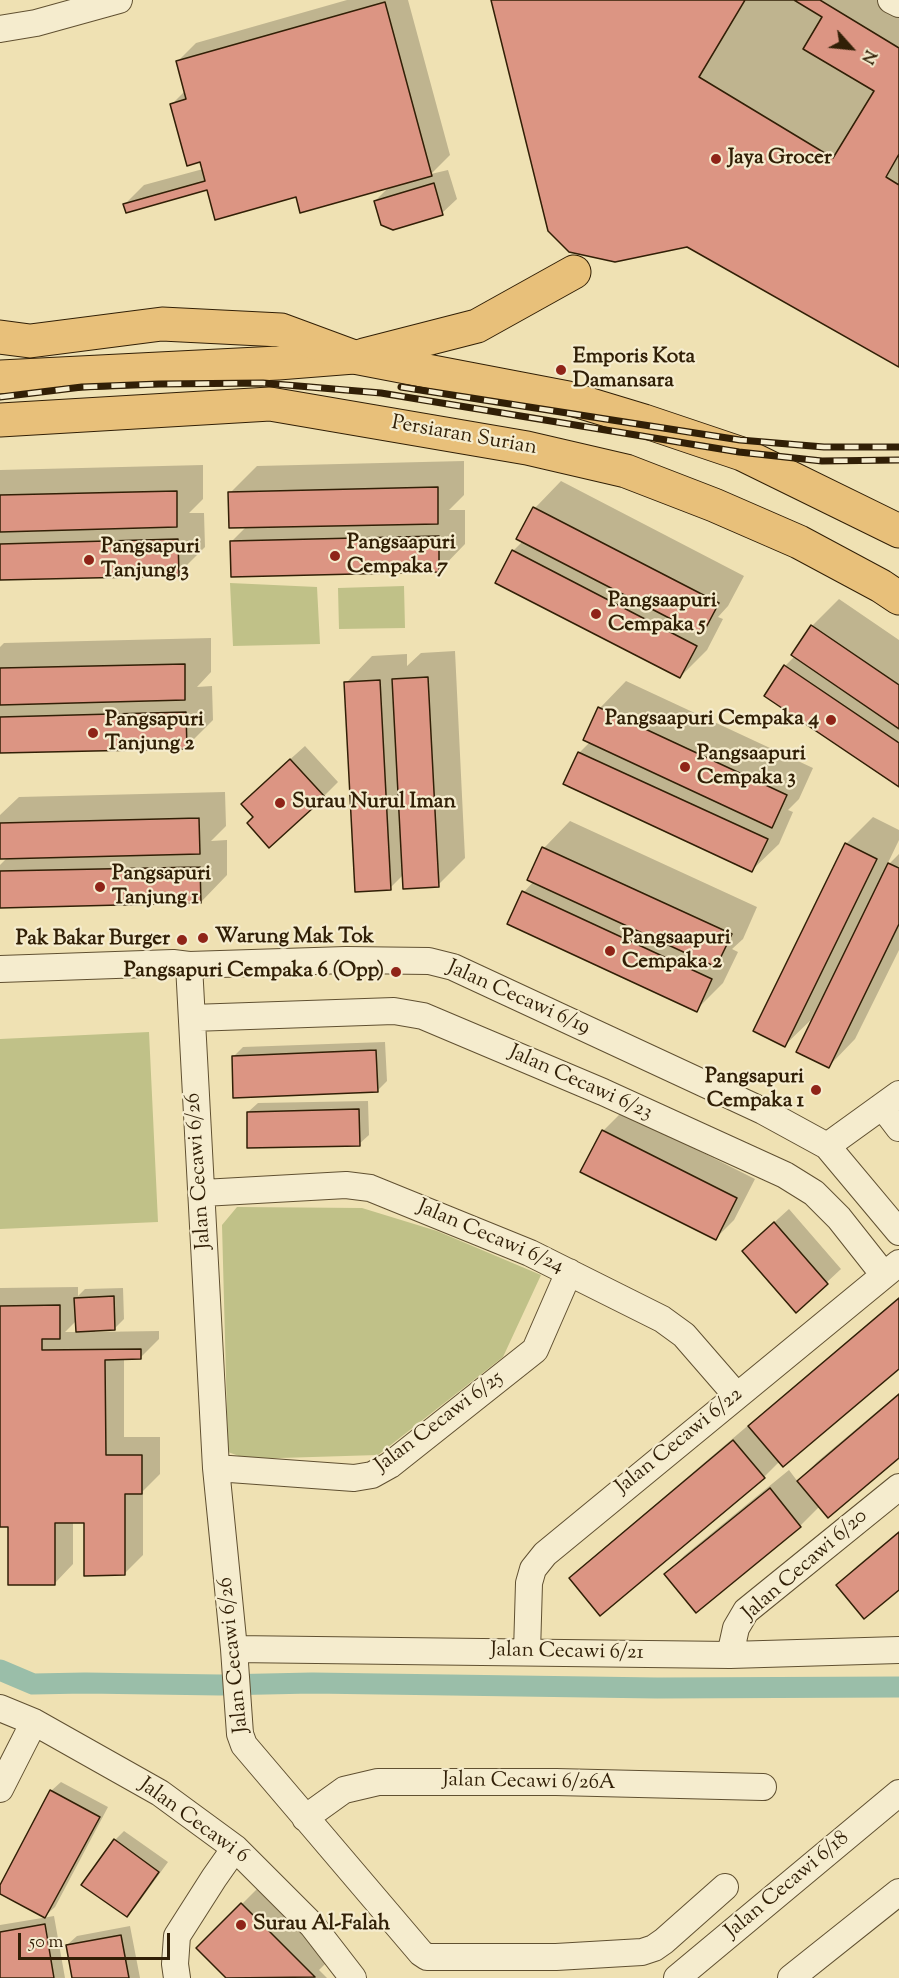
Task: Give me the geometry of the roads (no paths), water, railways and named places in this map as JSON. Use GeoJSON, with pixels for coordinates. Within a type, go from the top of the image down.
{"type":"FeatureCollection","features":[{"type":"Feature","properties":{"kind":"main road"},"geometry":{"type":"LineString","coordinates":[[0,377],[354,357],[477,326],[574,272]]}},
{"type":"Feature","properties":{"kind":"main road"},"geometry":{"type":"LineString","coordinates":[[0,337],[30,341],[162,324],[281,330],[354,357],[568,399],[644,421],[742,454],[899,531]]}},
{"type":"Feature","properties":{"kind":"main road","name":"Persiaran Surian"},"geometry":{"type":"LineString","coordinates":[[0,420],[270,404],[527,448],[626,471],[714,505],[799,542],[899,598]]}},
{"type":"Feature","properties":{"kind":"street"},"geometry":{"type":"LineString","coordinates":[[0,29],[36,23],[119,0]]}},
{"type":"Feature","properties":{"kind":"street"},"geometry":{"type":"LineString","coordinates":[[891,0],[899,4]]}},
{"type":"Feature","properties":{"kind":"street","name":"Jalan Cecawi 6/19"},"geometry":{"type":"LineString","coordinates":[[0,969],[337,960],[429,961],[453,967],[763,1111],[828,1146],[899,1232]]}},
{"type":"Feature","properties":{"kind":"street","name":"Jalan Cecawi 6/26"},"geometry":{"type":"LineString","coordinates":[[189,965],[216,1468],[240,1734],[244,1745],[421,1953],[430,1957],[556,1957],[642,1952],[664,1941],[725,1887]]}},
{"type":"Feature","properties":{"kind":"street","name":"Jalan Cecawi 6/23"},"geometry":{"type":"LineString","coordinates":[[192,1018],[394,1011],[423,1016],[603,1092],[785,1175],[814,1193],[893,1268]]}},
{"type":"Feature","properties":{"kind":"street"},"geometry":{"type":"LineString","coordinates":[[828,1146],[891,1101],[899,1128]]}},
{"type":"Feature","properties":{"kind":"street","name":"Jalan Cecawi 6/24"},"geometry":{"type":"LineString","coordinates":[[203,1193],[346,1185],[370,1188],[530,1253],[662,1319],[684,1335],[737,1396]]}},
{"type":"Feature","properties":{"kind":"street","name":"Jalan Cecawi 6/22"},"geometry":{"type":"LineString","coordinates":[[527,1652],[529,1584],[533,1569],[545,1554],[893,1268]]}},
{"type":"Feature","properties":{"kind":"street","name":"Jalan Cecawi 6/25"},"geometry":{"type":"LineString","coordinates":[[216,1468],[354,1478],[372,1475],[390,1466],[535,1350],[569,1272]]}},
{"type":"Feature","properties":{"kind":"street","name":"Jalan Cecawi 6/20"},"geometry":{"type":"LineString","coordinates":[[730,1655],[736,1628],[746,1611],[899,1487]]}},
{"type":"Feature","properties":{"kind":"street","name":"Jalan Cecawi 6/21"},"geometry":{"type":"LineString","coordinates":[[234,1649],[730,1655],[899,1650]]}},
{"type":"Feature","properties":{"kind":"street","name":"Jalan Cecawi 6"},"geometry":{"type":"LineString","coordinates":[[0,1707],[34,1722],[160,1793],[235,1848],[312,1925],[353,1978]]}},
{"type":"Feature","properties":{"kind":"street"},"geometry":{"type":"LineString","coordinates":[[0,1789],[34,1722]]}},
{"type":"Feature","properties":{"kind":"street","name":"Jalan Cecawi 6/26A"},"geometry":{"type":"LineString","coordinates":[[305,1818],[344,1790],[378,1782],[556,1782],[764,1787]]}},
{"type":"Feature","properties":{"kind":"street","name":"Jalan Cecawi 6/18"},"geometry":{"type":"LineString","coordinates":[[677,1978],[895,1804]]}},
{"type":"Feature","properties":{"kind":"street"},"geometry":{"type":"LineString","coordinates":[[177,1978],[175,1964],[177,1936],[235,1848]]}},
{"type":"Feature","properties":{"kind":"street"},"geometry":{"type":"LineString","coordinates":[[791,1978],[899,1892]]}},
{"type":"Feature","properties":{"kind":"waterway"},"geometry":{"type":"LineString","coordinates":[[0,1670],[33,1684],[312,1683],[657,1688],[899,1687]]}},
{"type":"Feature","properties":{"kind":"railway"},"geometry":{"type":"LineString","coordinates":[[0,397],[82,387],[263,383],[381,393],[739,452],[822,461],[899,460]]}},
{"type":"Feature","properties":{"kind":"railway"},"geometry":{"type":"LineString","coordinates":[[401,387],[740,440],[824,447],[899,447]]}},
{"type":"Feature","properties":{"kind":"place","name":"Jaya Grocer"},"geometry":{"type":"Point","coordinates":[716,159]}},
{"type":"Feature","properties":{"kind":"place","name":"Emporis Kota Damansara"},"geometry":{"type":"Point","coordinates":[561,370]}},
{"type":"Feature","properties":{"kind":"place","name":"Pangsaapuri Cempaka 7"},"geometry":{"type":"Point","coordinates":[335,556]}},
{"type":"Feature","properties":{"kind":"place","name":"Pangsapuri Tanjung 3"},"geometry":{"type":"Point","coordinates":[89,560]}},
{"type":"Feature","properties":{"kind":"place","name":"Pangsaapuri Cempaka 5"},"geometry":{"type":"Point","coordinates":[596,614]}},
{"type":"Feature","properties":{"kind":"place","name":"Pangsaapuri Cempaka 4"},"geometry":{"type":"Point","coordinates":[831,720]}},
{"type":"Feature","properties":{"kind":"place","name":"Pangsapuri Tanjung 2"},"geometry":{"type":"Point","coordinates":[93,733]}},
{"type":"Feature","properties":{"kind":"place","name":"Pangsaapuri Cempaka 3"},"geometry":{"type":"Point","coordinates":[685,767]}},
{"type":"Feature","properties":{"kind":"place","name":"Surau Nurul Iman"},"geometry":{"type":"Point","coordinates":[280,803]}},
{"type":"Feature","properties":{"kind":"place","name":"Pangsapuri Tanjung 1"},"geometry":{"type":"Point","coordinates":[100,887]}},
{"type":"Feature","properties":{"kind":"place","name":"Warung Mak Tok"},"geometry":{"type":"Point","coordinates":[203,938]}},
{"type":"Feature","properties":{"kind":"place","name":"Pak Bakar Burger"},"geometry":{"type":"Point","coordinates":[182,940]}},
{"type":"Feature","properties":{"kind":"place","name":"Pangsaapuri Cempaka 2"},"geometry":{"type":"Point","coordinates":[610,951]}},
{"type":"Feature","properties":{"kind":"place","name":"Pangsapuri Cempaka 6 (Opp)"},"geometry":{"type":"Point","coordinates":[396,972]}},
{"type":"Feature","properties":{"kind":"place","name":"Pangsapuri Cempaka 1"},"geometry":{"type":"Point","coordinates":[816,1090]}},
{"type":"Feature","properties":{"kind":"place","name":"Surau Al-Falah"},"geometry":{"type":"Point","coordinates":[241,1925]}}]}
